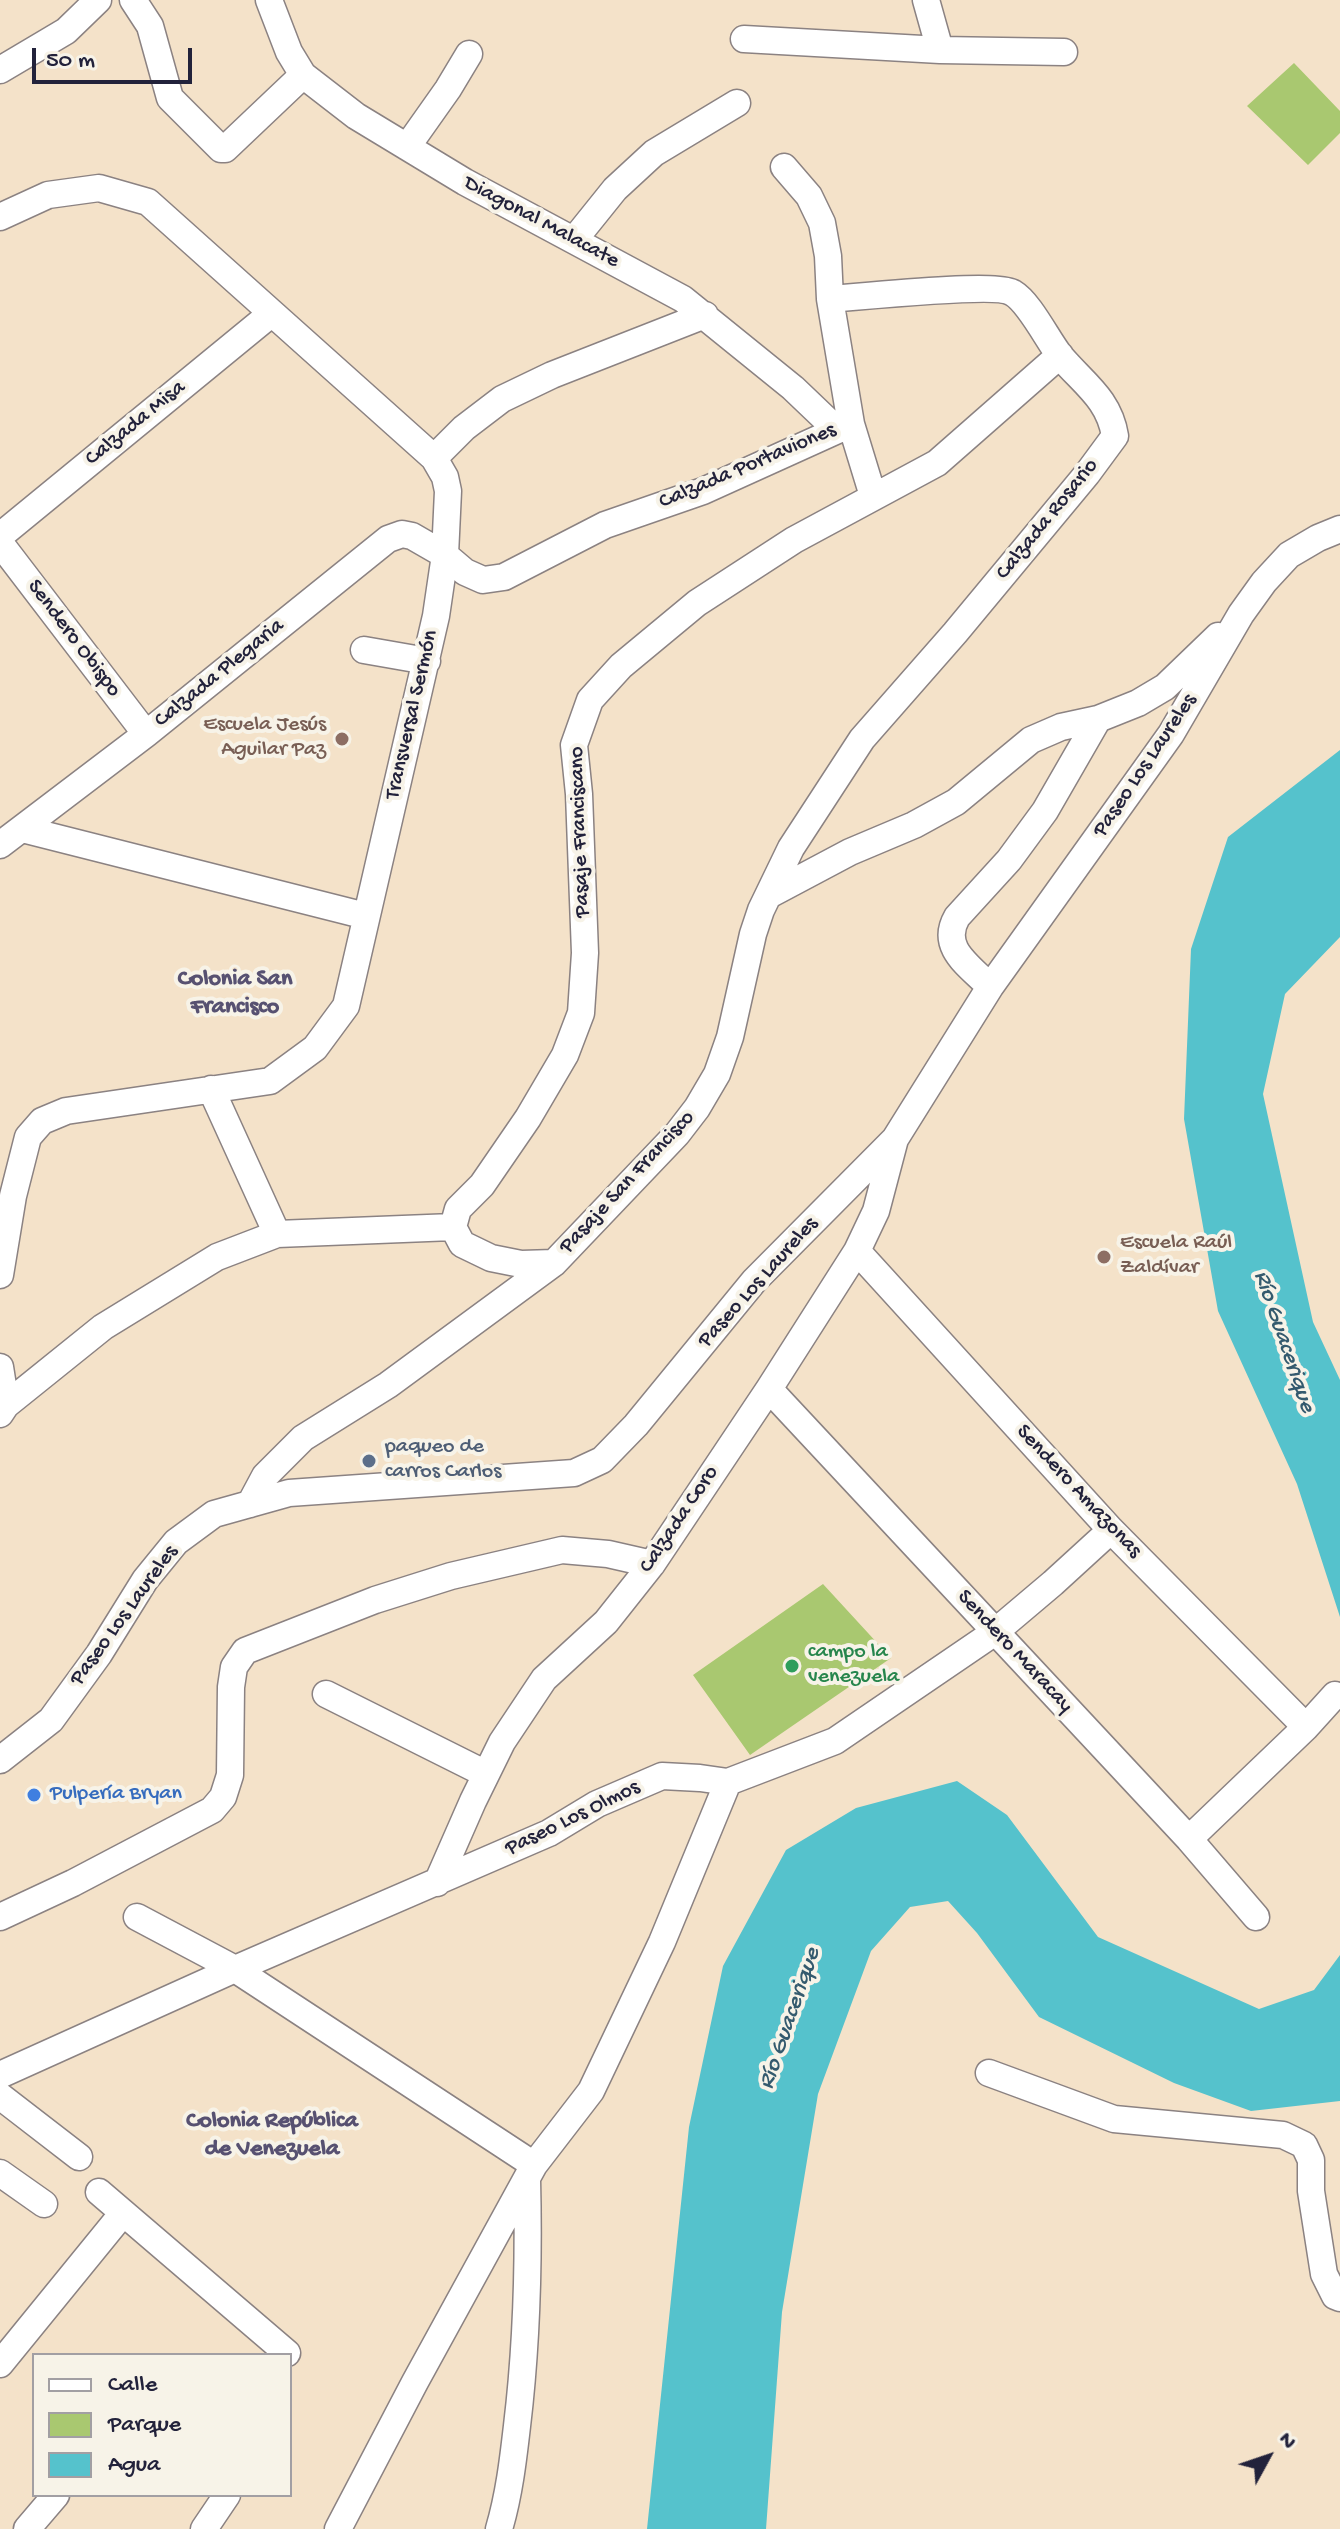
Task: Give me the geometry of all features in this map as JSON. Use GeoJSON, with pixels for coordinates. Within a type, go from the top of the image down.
{"type":"FeatureCollection","features":[{"type":"Feature","properties":{"kind":"street"},"geometry":{"type":"LineString","coordinates":[[0,70],[66,31],[98,0]]}},
{"type":"Feature","properties":{"kind":"street"},"geometry":{"type":"LineString","coordinates":[[133,0],[150,26],[170,98],[221,149],[225,149],[303,75]]}},
{"type":"Feature","properties":{"kind":"street","name":"Diagonal Malacate"},"geometry":{"type":"LineString","coordinates":[[269,0],[289,52],[303,75],[356,116],[465,182],[683,299],[705,315],[844,427],[873,496]]}},
{"type":"Feature","properties":{"kind":"street"},"geometry":{"type":"LineString","coordinates":[[926,0],[940,50]]}},
{"type":"Feature","properties":{"kind":"street"},"geometry":{"type":"LineString","coordinates":[[744,39],[940,50],[1064,52]]}},
{"type":"Feature","properties":{"kind":"street"},"geometry":{"type":"LineString","coordinates":[[407,147],[469,54]]}},
{"type":"Feature","properties":{"kind":"street"},"geometry":{"type":"LineString","coordinates":[[574,240],[615,189],[654,153],[737,103]]}},
{"type":"Feature","properties":{"kind":"street","name":"Calzada Portaviones"},"geometry":{"type":"LineString","coordinates":[[445,555],[465,572],[483,580],[504,577],[605,525],[703,491],[844,427],[828,256],[822,223],[809,196],[784,167]]}},
{"type":"Feature","properties":{"kind":"street","name":"Transversal Sermón"},"geometry":{"type":"LineString","coordinates":[[0,1275],[13,1196],[28,1137],[42,1121],[66,1111],[270,1081],[315,1048],[346,1006],[436,616],[445,555],[448,491],[445,477],[434,458],[148,202],[99,188],[48,195],[1,216]]}},
{"type":"Feature","properties":{"kind":"street","name":"Calzada Rosario"},"geometry":{"type":"LineString","coordinates":[[769,895],[791,848],[862,739],[966,620],[1115,436],[1106,406],[1060,355],[1013,292],[968,289],[830,299]]}},
{"type":"Feature","properties":{"kind":"street","name":"Calzada Misa"},"geometry":{"type":"LineString","coordinates":[[0,536],[272,313]]}},
{"type":"Feature","properties":{"kind":"street"},"geometry":{"type":"LineString","coordinates":[[434,458],[464,428],[502,399],[552,375],[705,315]]}},
{"type":"Feature","properties":{"kind":"street","name":"Pasaje Franciscano"},"geometry":{"type":"LineString","coordinates":[[453,1227],[458,1209],[482,1185],[528,1118],[565,1055],[581,1013],[585,953],[574,745],[590,700],[621,666],[697,603],[794,540],[937,463],[1060,355]]}},
{"type":"Feature","properties":{"kind":"street","name":"Paseo Los Laureles"},"geometry":{"type":"LineString","coordinates":[[0,1760],[51,1720],[99,1654],[145,1580],[176,1542],[214,1514],[289,1493],[574,1473],[602,1460],[636,1425],[754,1281],[895,1139],[990,987],[1171,734],[1241,614],[1264,582],[1289,555],[1340,529]]}},
{"type":"Feature","properties":{"kind":"street","name":"Calzada Plegaria"},"geometry":{"type":"LineString","coordinates":[[0,845],[146,734],[388,539],[402,534],[412,536],[445,555]]}},
{"type":"Feature","properties":{"kind":"street","name":"Sendero Obispo"},"geometry":{"type":"LineString","coordinates":[[0,543],[146,734]]}},
{"type":"Feature","properties":{"kind":"street"},"geometry":{"type":"LineString","coordinates":[[769,895],[850,852],[914,825],[956,802],[1031,740],[1061,727],[1098,719],[1138,703],[1165,687],[1241,614]]}},
{"type":"Feature","properties":{"kind":"street"},"geometry":{"type":"LineString","coordinates":[[364,650],[427,661]]}},
{"type":"Feature","properties":{"kind":"street"},"geometry":{"type":"LineString","coordinates":[[990,987],[956,952],[950,941],[951,927],[1009,860],[1045,811],[1098,719]]}},
{"type":"Feature","properties":{"kind":"street"},"geometry":{"type":"LineString","coordinates":[[22,829],[366,916]]}},
{"type":"Feature","properties":{"kind":"street","name":"Pasaje San Francisco"},"geometry":{"type":"LineString","coordinates":[[250,1504],[265,1476],[303,1438],[388,1385],[554,1263],[677,1134],[710,1085],[730,1037],[753,934],[769,895]]}},
{"type":"Feature","properties":{"kind":"street"},"geometry":{"type":"LineString","coordinates":[[211,1089],[277,1234]]}},
{"type":"Feature","properties":{"kind":"street","name":"Calzada Coro"},"geometry":{"type":"LineString","coordinates":[[437,1883],[502,1742],[544,1679],[606,1622],[652,1564],[857,1251],[876,1211],[895,1139]]}},
{"type":"Feature","properties":{"kind":"street"},"geometry":{"type":"LineString","coordinates":[[3,1409],[103,1327],[217,1257],[277,1234],[453,1227],[462,1244],[491,1258],[521,1264],[554,1263]]}},
{"type":"Feature","properties":{"kind":"street","name":"Sendero Amazonas"},"geometry":{"type":"LineString","coordinates":[[857,1251],[1111,1530],[1306,1727]]}},
{"type":"Feature","properties":{"kind":"street"},"geometry":{"type":"LineString","coordinates":[[0,1367],[3,1409]]}},
{"type":"Feature","properties":{"kind":"street","name":"Sendero Maracay"},"geometry":{"type":"LineString","coordinates":[[769,1389],[1189,1839],[1256,1917]]}},
{"type":"Feature","properties":{"kind":"street","name":"Paseo Los Olmos"},"geometry":{"type":"LineString","coordinates":[[0,2075],[549,1833],[597,1804],[662,1776],[728,1782],[835,1741],[995,1632],[1111,1530]]}},
{"type":"Feature","properties":{"kind":"street"},"geometry":{"type":"LineString","coordinates":[[0,1917],[73,1883],[212,1810],[223,1797],[230,1775],[231,1687],[234,1667],[245,1651],[361,1605],[436,1581],[562,1550],[608,1554],[652,1564]]}},
{"type":"Feature","properties":{"kind":"street"},"geometry":{"type":"LineString","coordinates":[[326,1694],[486,1774]]}},
{"type":"Feature","properties":{"kind":"street"},"geometry":{"type":"LineString","coordinates":[[1189,1839],[1306,1727],[1335,1695]]}},
{"type":"Feature","properties":{"kind":"street"},"geometry":{"type":"LineString","coordinates":[[338,2529],[530,2172],[591,2091],[662,1942],[728,1782]]}},
{"type":"Feature","properties":{"kind":"street"},"geometry":{"type":"LineString","coordinates":[[137,1917],[235,1969],[530,2172]]}},
{"type":"Feature","properties":{"kind":"street"},"geometry":{"type":"LineString","coordinates":[[989,2073],[1114,2119],[1283,2135],[1304,2145],[1311,2160],[1311,2191],[1324,2274],[1335,2296],[1340,2298]]}},
{"type":"Feature","properties":{"kind":"street"},"geometry":{"type":"LineString","coordinates":[[0,2096],[79,2157]]}},
{"type":"Feature","properties":{"kind":"street"},"geometry":{"type":"LineString","coordinates":[[499,2529],[508,2498],[525,2359],[530,2172]]}},
{"type":"Feature","properties":{"kind":"street"},"geometry":{"type":"LineString","coordinates":[[0,2173],[44,2204]]}},
{"type":"Feature","properties":{"kind":"street"},"geometry":{"type":"LineString","coordinates":[[99,2192],[287,2353]]}},
{"type":"Feature","properties":{"kind":"street"},"geometry":{"type":"LineString","coordinates":[[0,2364],[123,2213]]}},
{"type":"Feature","properties":{"kind":"street"},"geometry":{"type":"LineString","coordinates":[[27,2529],[54,2497]]}},
{"type":"Feature","properties":{"kind":"street"},"geometry":{"type":"LineString","coordinates":[[204,2529],[226,2497]]}},
{"type":"Feature","properties":{"kind":"green space"},"geometry":{"type":"Polygon","coordinates":[[[1294,63],[1340,111],[1340,133],[1308,165],[1247,106],[1294,63]]]}},
{"type":"Feature","properties":{"kind":"green space","name":"campo la venezuela"},"geometry":{"type":"Polygon","coordinates":[[[823,1584],[891,1658],[750,1755],[693,1675],[823,1584]]]}},
{"type":"Feature","properties":{"kind":"water","name":"Río Guacerique"},"geometry":{"type":"Polygon","coordinates":[[[1340,750],[1340,937],[1285,994],[1263,1094],[1313,1322],[1340,1380],[1340,1617],[1297,1484],[1218,1311],[1184,1119],[1191,949],[1228,837],[1340,750]]]}},
{"type":"Feature","properties":{"kind":"water","name":"Río Guacerique"},"geometry":{"type":"Polygon","coordinates":[[[957,1781],[1007,1815],[1098,1937],[1259,2009],[1314,1990],[1340,1955],[1340,2101],[1251,2111],[1174,2083],[1039,2017],[977,1933],[948,1901],[910,1907],[871,1951],[818,2094],[782,2312],[766,2529],[647,2529],[689,2127],[723,1966],[786,1850],[856,1808],[957,1781]]]}},
{"type":"Feature","properties":{"kind":"place","name":"Escuela Jesús Aguilar Paz"},"geometry":{"type":"Point","coordinates":[342,739]}},
{"type":"Feature","properties":{"kind":"place","name":"Escuela Raúl Zaldívar"},"geometry":{"type":"Point","coordinates":[1104,1257]}},
{"type":"Feature","properties":{"kind":"place","name":"paqueo de carros Carlos"},"geometry":{"type":"Point","coordinates":[369,1461]}},
{"type":"Feature","properties":{"kind":"place","name":"campo la venezuela"},"geometry":{"type":"Point","coordinates":[792,1666]}},
{"type":"Feature","properties":{"kind":"place","name":"Pulpería Bryan"},"geometry":{"type":"Point","coordinates":[34,1795]}},
{"type":"Feature","properties":{"kind":"district","name":"Colonia San Francisco"},"geometry":{"type":"Point","coordinates":[235,994]}},
{"type":"Feature","properties":{"kind":"district","name":"Colonia República de Venezuela"},"geometry":{"type":"Point","coordinates":[272,2136]}}]}
